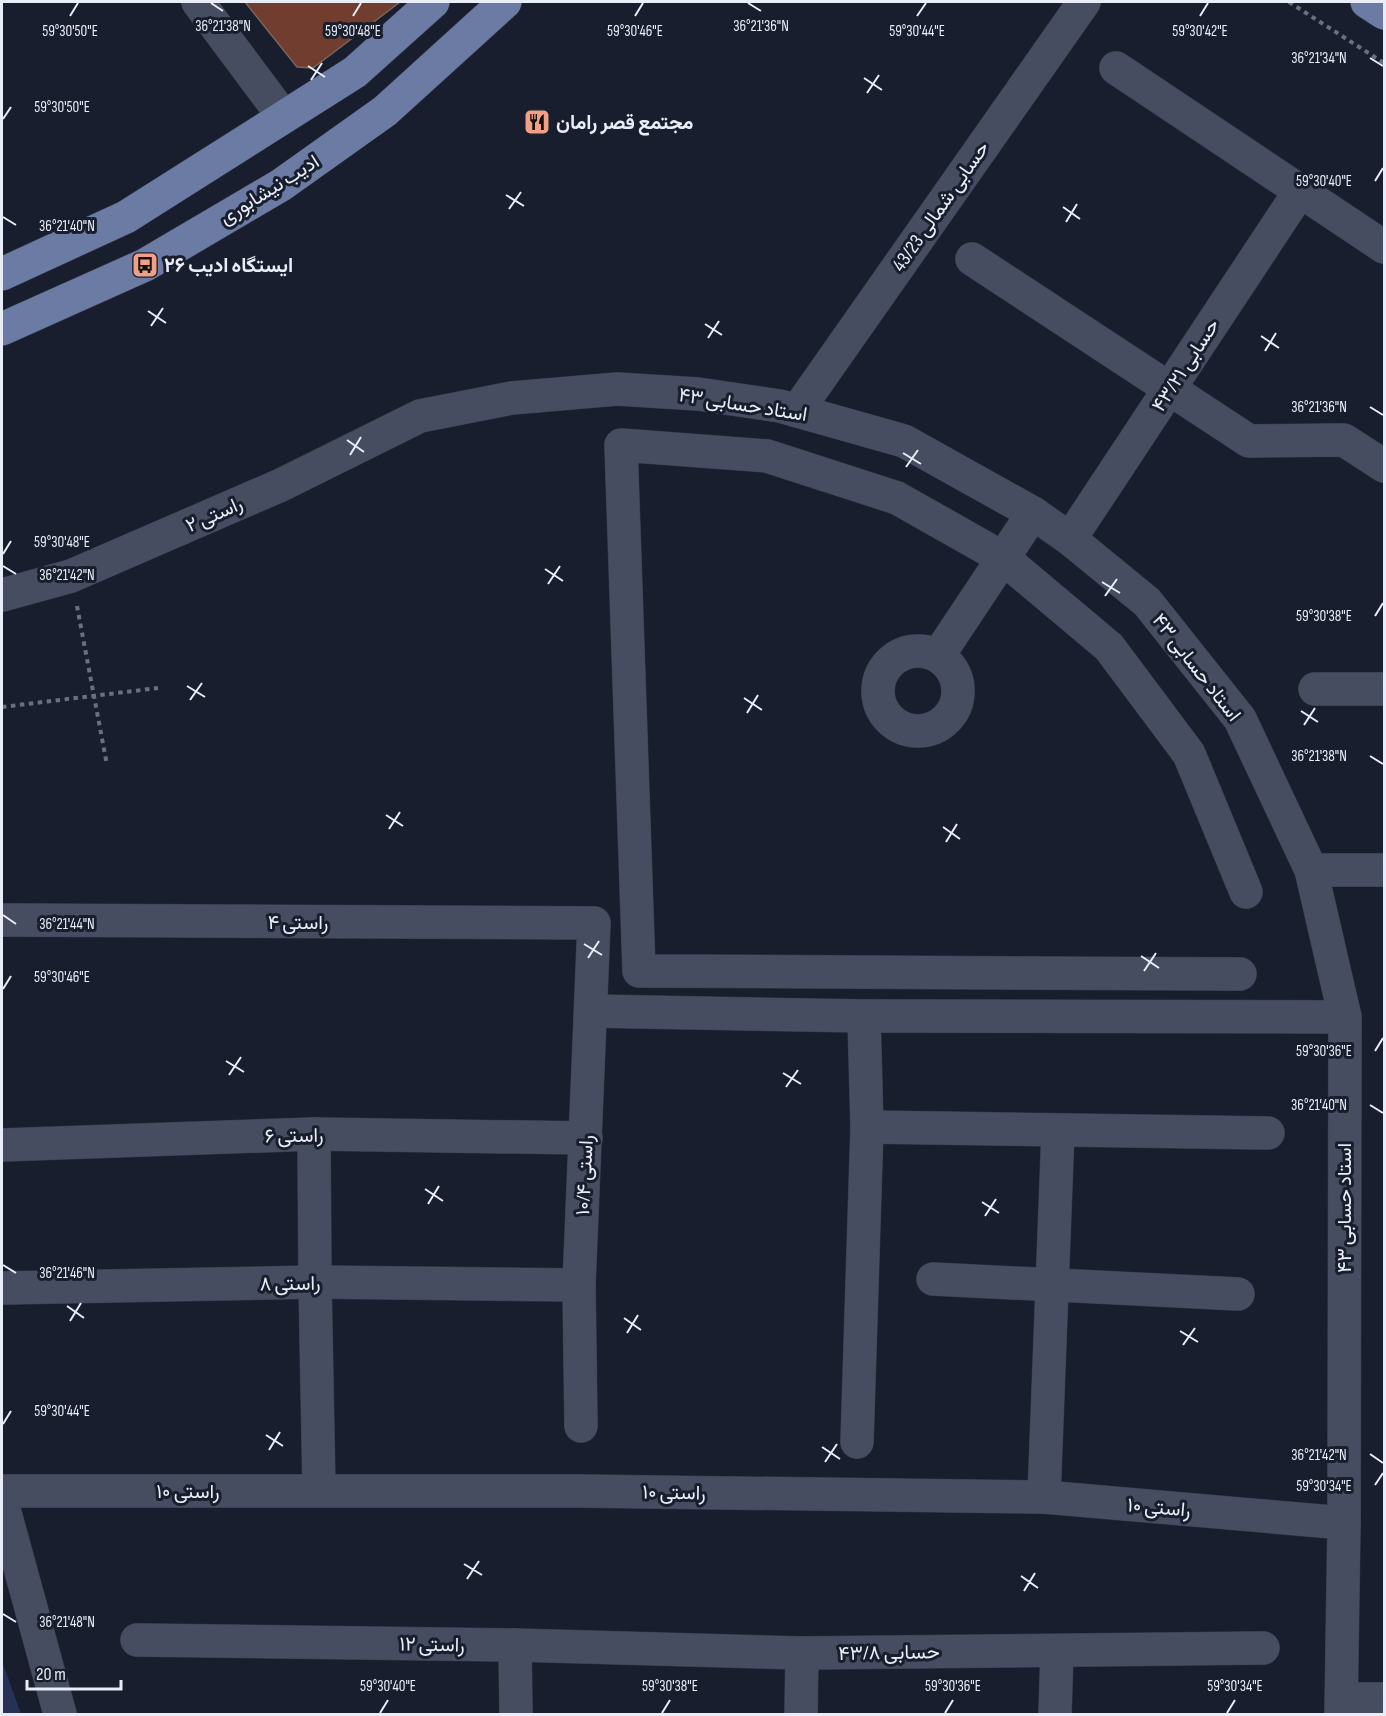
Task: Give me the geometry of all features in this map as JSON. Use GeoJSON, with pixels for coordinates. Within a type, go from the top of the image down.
{"type":"FeatureCollection","features":[{"type":"Feature","properties":{"kind":"main road"},"geometry":{"type":"LineString","coordinates":[[2,274],[126,217],[355,72],[433,2]]}},
{"type":"Feature","properties":{"kind":"main road","name":"ادیب نیشابوری"},"geometry":{"type":"LineString","coordinates":[[2,329],[145,265],[282,185],[385,111],[505,2]]}},
{"type":"Feature","properties":{"kind":"main road"},"geometry":{"type":"LineString","coordinates":[[1367,2],[1384,13]]}},
{"type":"Feature","properties":{"kind":"street"},"geometry":{"type":"LineString","coordinates":[[198,2],[283,116]]}},
{"type":"Feature","properties":{"kind":"street","name":"حسابی شمالی 43/23"},"geometry":{"type":"LineString","coordinates":[[797,411],[1084,2]]}},
{"type":"Feature","properties":{"kind":"street"},"geometry":{"type":"LineString","coordinates":[[1116,68],[1384,248]]}},
{"type":"Feature","properties":{"kind":"street","name":"حسابی ۴۳/۲۱"},"geometry":{"type":"LineString","coordinates":[[1070,539],[1300,191]]}},
{"type":"Feature","properties":{"kind":"street"},"geometry":{"type":"LineString","coordinates":[[972,259],[1249,441],[1344,440],[1384,466]]}},
{"type":"Feature","properties":{"kind":"street","name":"استاد حسابی ۴۳"},"geometry":{"type":"LineString","coordinates":[[420,416],[512,398],[617,389],[698,394],[780,406],[904,441],[1033,513],[1070,539],[1147,602],[1240,719],[1311,870],[1344,1017],[1344,1523],[1341,1707]]}},
{"type":"Feature","properties":{"kind":"street","name":"راستی ۲"},"geometry":{"type":"LineString","coordinates":[[2,595],[71,576],[280,485],[420,416]]}},
{"type":"Feature","properties":{"kind":"street"},"geometry":{"type":"LineString","coordinates":[[1240,974],[639,971],[621,445],[767,456],[897,498],[1003,558],[1109,647],[1189,754],[1246,892]]}},
{"type":"Feature","properties":{"kind":"street"},"geometry":{"type":"LineString","coordinates":[[938,656],[1033,513]]}},
{"type":"Feature","properties":{"kind":"street"},"geometry":{"type":"LineString","coordinates":[[1315,689],[1384,689]]}},
{"type":"Feature","properties":{"kind":"street"},"geometry":{"type":"LineString","coordinates":[[1311,870],[1384,870]]}},
{"type":"Feature","properties":{"kind":"street","name":"راستی ۴"},"geometry":{"type":"LineString","coordinates":[[2,920],[594,923]]}},
{"type":"Feature","properties":{"kind":"street","name":"راستی ۱۰/۴"},"geometry":{"type":"LineString","coordinates":[[581,1426],[579,1285],[594,923]]}},
{"type":"Feature","properties":{"kind":"street"},"geometry":{"type":"LineString","coordinates":[[591,1011],[864,1016],[1344,1017]]}},
{"type":"Feature","properties":{"kind":"street"},"geometry":{"type":"LineString","coordinates":[[857,1442],[867,1127],[864,1016]]}},
{"type":"Feature","properties":{"kind":"street"},"geometry":{"type":"LineString","coordinates":[[867,1127],[1268,1133]]}},
{"type":"Feature","properties":{"kind":"street"},"geometry":{"type":"LineString","coordinates":[[1044,1497],[1058,1131]]}},
{"type":"Feature","properties":{"kind":"street"},"geometry":{"type":"LineString","coordinates":[[314,1134],[319,1490]]}},
{"type":"Feature","properties":{"kind":"street","name":"راستی ۶"},"geometry":{"type":"LineString","coordinates":[[2,1144],[314,1134],[586,1138]]}},
{"type":"Feature","properties":{"kind":"street"},"geometry":{"type":"LineString","coordinates":[[933,1279],[1238,1294]]}},
{"type":"Feature","properties":{"kind":"street","name":"راستی ۸"},"geometry":{"type":"LineString","coordinates":[[2,1288],[315,1282],[579,1285]]}},
{"type":"Feature","properties":{"kind":"street","name":"راستی ۱۰"},"geometry":{"type":"LineString","coordinates":[[2,1491],[319,1490],[1044,1497],[1344,1523]]}},
{"type":"Feature","properties":{"kind":"street"},"geometry":{"type":"LineString","coordinates":[[2,1502],[60,1714]]}},
{"type":"Feature","properties":{"kind":"street","name":"راستی ۱۲"},"geometry":{"type":"LineString","coordinates":[[137,1640],[515,1645]]}},
{"type":"Feature","properties":{"kind":"street"},"geometry":{"type":"LineString","coordinates":[[515,1645],[516,1714]]}},
{"type":"Feature","properties":{"kind":"street","name":"حسابی ۴۳/۸"},"geometry":{"type":"LineString","coordinates":[[515,1645],[802,1653],[1263,1648]]}},
{"type":"Feature","properties":{"kind":"street"},"geometry":{"type":"LineString","coordinates":[[1055,1714],[1057,1651]]}},
{"type":"Feature","properties":{"kind":"street"},"geometry":{"type":"LineString","coordinates":[[801,1714],[802,1653]]}},
{"type":"Feature","properties":{"kind":"street"},"geometry":{"type":"LineString","coordinates":[[1341,1707],[1384,1699]]}},
{"type":"Feature","properties":{"kind":"path"},"geometry":{"type":"LineString","coordinates":[[1289,2],[1384,63]]}},
{"type":"Feature","properties":{"kind":"path"},"geometry":{"type":"LineString","coordinates":[[71,576],[107,765]]}},
{"type":"Feature","properties":{"kind":"path"},"geometry":{"type":"LineString","coordinates":[[2,707],[158,688]]}},
{"type":"Feature","properties":{"kind":"shaded area"},"geometry":{"type":"Polygon","coordinates":[[[2,1661],[21,1714],[2,1714],[2,1661]]]}},
{"type":"Feature","properties":{"kind":"building"},"geometry":{"type":"Polygon","coordinates":[[[245,2],[400,2],[313,68],[297,67],[245,2]]]}},
{"type":"Feature","properties":{"kind":"place","name":"مجتمع قصر رامان"},"geometry":{"type":"Point","coordinates":[537,122]}},
{"type":"Feature","properties":{"kind":"place","name":"ایستگاه ادیب ۲۶"},"geometry":{"type":"Point","coordinates":[145,265]}}]}
